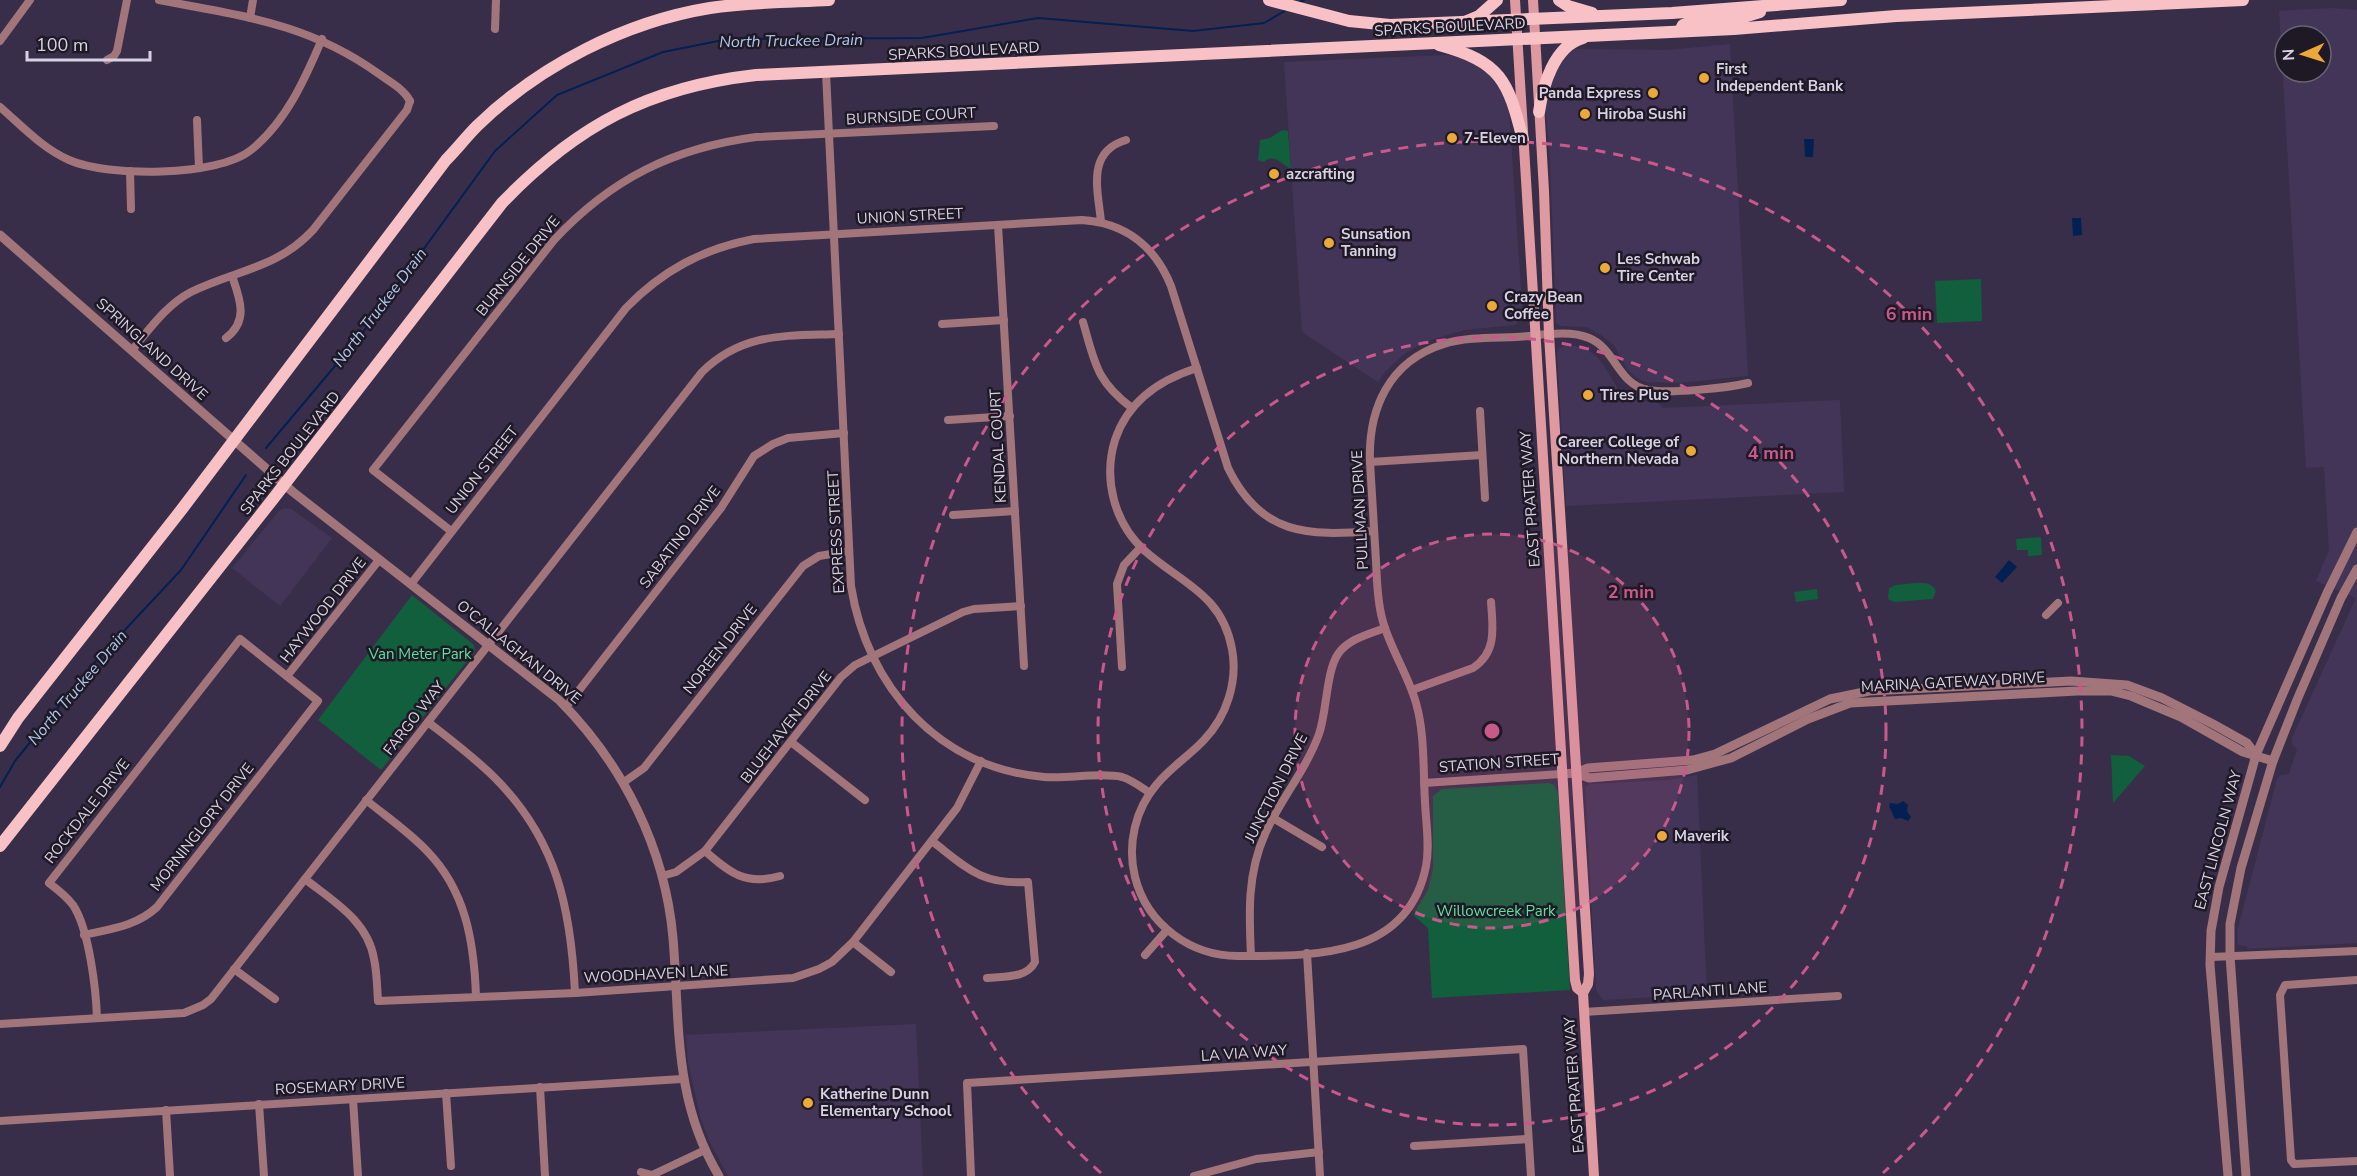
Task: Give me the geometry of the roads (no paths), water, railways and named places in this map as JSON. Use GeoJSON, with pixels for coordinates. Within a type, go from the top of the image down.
{"type":"FeatureCollection","features":[{"type":"Feature","properties":{"kind":"main road"},"geometry":{"type":"LineString","coordinates":[[0,746],[26,708],[234,441],[446,160],[477,126],[516,93],[551,69],[596,44],[670,17],[750,4],[829,0]]}},
{"type":"Feature","properties":{"kind":"main road","name":"SPARKS BOULEVARD"},"geometry":{"type":"LineString","coordinates":[[1270,0],[1328,16],[1369,24],[1390,25],[1611,16],[1841,0]]}},
{"type":"Feature","properties":{"kind":"main road"},"geometry":{"type":"LineString","coordinates":[[1462,23],[1479,16],[1497,0]]}},
{"type":"Feature","properties":{"kind":"main road","name":"EAST PRATER WAY"},"geometry":{"type":"LineString","coordinates":[[1515,0],[1575,980],[1577,988],[1583,993]]}},
{"type":"Feature","properties":{"kind":"main road","name":"EAST PRATER WAY"},"geometry":{"type":"LineString","coordinates":[[1533,0],[1549,335],[1589,974],[1588,984],[1583,993],[1594,1176]]}},
{"type":"Feature","properties":{"kind":"main road"},"geometry":{"type":"LineString","coordinates":[[1559,0],[1584,12],[1611,16]]}},
{"type":"Feature","properties":{"kind":"main road"},"geometry":{"type":"LineString","coordinates":[[2063,9],[2078,0]]}},
{"type":"Feature","properties":{"kind":"main road","name":"SPARKS BOULEVARD"},"geometry":{"type":"LineString","coordinates":[[0,846],[502,203],[525,179],[572,140],[602,121],[635,105],[694,85],[756,75],[1680,31],[1896,16],[2243,0]]}},
{"type":"Feature","properties":{"kind":"main road"},"geometry":{"type":"LineString","coordinates":[[1680,31],[1688,23],[1749,17],[1776,6]]}},
{"type":"Feature","properties":{"kind":"main road"},"geometry":{"type":"LineString","coordinates":[[1539,112],[1546,80],[1565,48],[1579,39],[1595,35]]}},
{"type":"Feature","properties":{"kind":"main road"},"geometry":{"type":"LineString","coordinates":[[1429,43],[1466,53],[1493,68],[1515,106],[1523,140]]}},
{"type":"Feature","properties":{"kind":"street"},"geometry":{"type":"LineString","coordinates":[[0,40],[30,0]]}},
{"type":"Feature","properties":{"kind":"street"},"geometry":{"type":"LineString","coordinates":[[107,60],[117,51],[127,0]]}},
{"type":"Feature","properties":{"kind":"street"},"geometry":{"type":"LineString","coordinates":[[132,350],[162,315],[192,292],[279,258],[302,241],[413,101],[366,64],[322,39],[291,28],[250,18],[159,0]]}},
{"type":"Feature","properties":{"kind":"street"},"geometry":{"type":"LineString","coordinates":[[250,18],[253,0]]}},
{"type":"Feature","properties":{"kind":"street"},"geometry":{"type":"LineString","coordinates":[[495,29],[496,0]]}},
{"type":"Feature","properties":{"kind":"street"},"geometry":{"type":"LineString","coordinates":[[0,107],[42,144],[70,160],[102,170],[213,167],[232,161],[259,143],[295,98],[322,39]]}},
{"type":"Feature","properties":{"kind":"street","name":"EXPRESS STREET"},"geometry":{"type":"LineString","coordinates":[[826,73],[849,551],[854,608],[871,657],[894,694],[909,712],[943,740],[981,761],[1002,769],[1042,777],[1124,778],[1150,793]]}},
{"type":"Feature","properties":{"kind":"street"},"geometry":{"type":"LineString","coordinates":[[197,120],[199,168]]}},
{"type":"Feature","properties":{"kind":"street","name":"BURNSIDE COURT"},"geometry":{"type":"LineString","coordinates":[[830,133],[993,126]]}},
{"type":"Feature","properties":{"kind":"street","name":"BURNSIDE DRIVE"},"geometry":{"type":"LineString","coordinates":[[451,531],[373,470],[554,240],[572,221],[610,190],[678,154],[729,140],[830,133]]}},
{"type":"Feature","properties":{"kind":"street"},"geometry":{"type":"LineString","coordinates":[[1101,222],[1098,167],[1106,152],[1126,140]]}},
{"type":"Feature","properties":{"kind":"street"},"geometry":{"type":"LineString","coordinates":[[129,171],[131,209]]}},
{"type":"Feature","properties":{"kind":"street","name":"UNION STREET"},"geometry":{"type":"LineString","coordinates":[[411,584],[626,308],[656,280],[691,258],[732,243],[773,237],[1082,220],[1101,222],[1130,234],[1150,250],[1159,261],[1171,286],[1228,468],[1239,488],[1252,504],[1278,523],[1305,532],[1332,534],[1374,531]]}},
{"type":"Feature","properties":{"kind":"street","name":"KENDAL COURT"},"geometry":{"type":"LineString","coordinates":[[998,225],[1024,666]]}},
{"type":"Feature","properties":{"kind":"street","name":"SPRINGLAND DRIVE"},"geometry":{"type":"LineString","coordinates":[[0,235],[284,484]]}},
{"type":"Feature","properties":{"kind":"street"},"geometry":{"type":"LineString","coordinates":[[226,338],[238,324],[242,312],[232,276]]}},
{"type":"Feature","properties":{"kind":"street"},"geometry":{"type":"LineString","coordinates":[[942,324],[1004,320]]}},
{"type":"Feature","properties":{"kind":"street"},"geometry":{"type":"LineString","coordinates":[[1083,322],[1096,369],[1102,381],[1118,398],[1132,408]]}},
{"type":"Feature","properties":{"kind":"street","name":"FARGO WAY"},"geometry":{"type":"LineString","coordinates":[[0,1024],[184,1013],[193,1011],[211,999],[702,372],[737,346],[767,337],[839,334]]}},
{"type":"Feature","properties":{"kind":"street","name":"PULLMAN DRIVE"},"geometry":{"type":"LineString","coordinates":[[1197,368],[1164,381],[1132,408],[1117,434],[1110,475],[1114,502],[1120,518],[1141,547],[1188,581],[1207,598],[1224,624],[1232,649],[1231,690],[1227,705],[1213,729],[1157,783],[1150,793],[1137,820],[1132,850],[1136,880],[1147,905],[1167,930],[1187,944],[1209,953],[1226,956],[1336,951],[1365,943],[1389,928],[1409,907],[1422,880],[1427,858],[1419,718],[1412,690],[1385,628],[1379,604],[1369,442],[1374,415],[1385,390],[1405,366],[1430,349],[1458,341],[1573,334],[1590,338],[1606,350],[1624,377],[1640,388],[1649,390],[1734,387],[1748,383]]}},
{"type":"Feature","properties":{"kind":"street"},"geometry":{"type":"LineString","coordinates":[[1479,411],[1485,498]]}},
{"type":"Feature","properties":{"kind":"street"},"geometry":{"type":"LineString","coordinates":[[948,420],[1010,416]]}},
{"type":"Feature","properties":{"kind":"street","name":"SABATINO DRIVE"},"geometry":{"type":"LineString","coordinates":[[566,707],[721,508],[754,456],[788,438],[844,433]]}},
{"type":"Feature","properties":{"kind":"street"},"geometry":{"type":"LineString","coordinates":[[1370,462],[1482,455]]}},
{"type":"Feature","properties":{"kind":"street","name":"O'CALLAGHAN DRIVE"},"geometry":{"type":"LineString","coordinates":[[284,484],[566,707],[592,736],[624,782],[645,825],[662,876],[673,937],[682,1079],[694,1123],[719,1176]]}},
{"type":"Feature","properties":{"kind":"street"},"geometry":{"type":"LineString","coordinates":[[953,514],[1015,511]]}},
{"type":"Feature","properties":{"kind":"street","name":"EAST LINCOLN WAY"},"geometry":{"type":"LineString","coordinates":[[2228,1176],[2211,957],[2211,930],[2219,887],[2256,755],[2327,593],[2357,532]]}},
{"type":"Feature","properties":{"kind":"street"},"geometry":{"type":"LineString","coordinates":[[1122,667],[1117,584],[1124,565],[1141,547]]}},
{"type":"Feature","properties":{"kind":"street","name":"NOREEN DRIVE"},"geometry":{"type":"LineString","coordinates":[[624,782],[644,768],[803,566],[819,556],[849,551]]}},
{"type":"Feature","properties":{"kind":"street","name":"HAYWOOD DRIVE"},"geometry":{"type":"LineString","coordinates":[[287,676],[379,560]]}},
{"type":"Feature","properties":{"kind":"street","name":"EAST LINCOLN WAY"},"geometry":{"type":"LineString","coordinates":[[2246,1176],[2230,956],[2230,924],[2241,868],[2273,761],[2341,598],[2357,569]]}},
{"type":"Feature","properties":{"kind":"street"},"geometry":{"type":"LineString","coordinates":[[1412,690],[1473,668],[1480,663],[1493,641],[1491,602]]}},
{"type":"Feature","properties":{"kind":"street"},"geometry":{"type":"LineString","coordinates":[[2046,615],[2058,603]]}},
{"type":"Feature","properties":{"kind":"street","name":"BLUEHAVEN DRIVE"},"geometry":{"type":"LineString","coordinates":[[662,876],[676,872],[705,851],[848,670],[963,612],[974,609],[1021,606]]}},
{"type":"Feature","properties":{"kind":"street","name":"JUNCTION DRIVE"},"geometry":{"type":"LineString","coordinates":[[1251,956],[1249,908],[1251,878],[1258,849],[1315,745],[1325,711],[1334,661],[1338,653],[1352,641],[1385,628]]}},
{"type":"Feature","properties":{"kind":"street","name":"ROCKDALE DRIVE"},"geometry":{"type":"LineString","coordinates":[[98,1018],[95,986],[84,935],[72,904],[48,883],[240,639],[287,676]]}},
{"type":"Feature","properties":{"kind":"street","name":"MORNINGLORY DRIVE"},"geometry":{"type":"LineString","coordinates":[[84,935],[132,924],[157,907],[318,700],[287,676]]}},
{"type":"Feature","properties":{"kind":"street","name":"MARINA GATEWAY DRIVE"},"geometry":{"type":"LineString","coordinates":[[1576,773],[1589,778],[1687,770],[1731,758],[1808,719],[1850,703],[2077,691],[2111,691],[2131,696],[2181,717],[2242,752],[2273,761]]}},
{"type":"Feature","properties":{"kind":"street"},"geometry":{"type":"LineString","coordinates":[[428,722],[496,779],[512,796],[538,835],[558,877],[566,903],[573,952],[575,993]]}},
{"type":"Feature","properties":{"kind":"street"},"geometry":{"type":"LineString","coordinates":[[791,742],[865,800]]}},
{"type":"Feature","properties":{"kind":"street","name":"WOODHAVEN LANE"},"geometry":{"type":"LineString","coordinates":[[305,879],[352,916],[367,935],[374,959],[378,1001],[575,993],[793,978],[832,962],[853,942],[961,802],[981,761]]}},
{"type":"Feature","properties":{"kind":"street","name":"STATION STREET"},"geometry":{"type":"LineString","coordinates":[[1424,783],[1576,773]]}},
{"type":"Feature","properties":{"kind":"street"},"geometry":{"type":"LineString","coordinates":[[366,800],[415,838],[450,881],[465,914],[470,932],[476,996]]}},
{"type":"Feature","properties":{"kind":"street"},"geometry":{"type":"LineString","coordinates":[[1273,818],[1322,847]]}},
{"type":"Feature","properties":{"kind":"street"},"geometry":{"type":"LineString","coordinates":[[932,841],[971,871],[983,877],[1006,883],[1028,882],[1036,955],[1032,967],[1022,974],[987,978]]}},
{"type":"Feature","properties":{"kind":"street"},"geometry":{"type":"LineString","coordinates":[[705,851],[736,875],[757,880],[780,876]]}},
{"type":"Feature","properties":{"kind":"street"},"geometry":{"type":"LineString","coordinates":[[1145,955],[1167,930]]}},
{"type":"Feature","properties":{"kind":"street"},"geometry":{"type":"LineString","coordinates":[[853,942],[891,972]]}},
{"type":"Feature","properties":{"kind":"street"},"geometry":{"type":"LineString","coordinates":[[2211,957],[2357,951]]}},
{"type":"Feature","properties":{"kind":"street"},"geometry":{"type":"LineString","coordinates":[[1307,953],[1320,1176]]}},
{"type":"Feature","properties":{"kind":"street"},"geometry":{"type":"LineString","coordinates":[[234,969],[275,999]]}},
{"type":"Feature","properties":{"kind":"street"},"geometry":{"type":"LineString","coordinates":[[2357,980],[2285,985],[2280,994],[2291,1160],[2294,1164],[2357,1161]]}},
{"type":"Feature","properties":{"kind":"street","name":"PARLANTI LANE"},"geometry":{"type":"LineString","coordinates":[[1584,1012],[1838,996]]}},
{"type":"Feature","properties":{"kind":"street","name":"LA VIA WAY"},"geometry":{"type":"LineString","coordinates":[[971,1176],[967,1083],[1523,1049],[1528,1139]]}},
{"type":"Feature","properties":{"kind":"street","name":"ROSEMARY DRIVE"},"geometry":{"type":"LineString","coordinates":[[0,1121],[682,1079]]}},
{"type":"Feature","properties":{"kind":"street"},"geometry":{"type":"LineString","coordinates":[[540,1087],[545,1176]]}},
{"type":"Feature","properties":{"kind":"street"},"geometry":{"type":"LineString","coordinates":[[447,1093],[451,1166]]}},
{"type":"Feature","properties":{"kind":"street"},"geometry":{"type":"LineString","coordinates":[[353,1099],[358,1176]]}},
{"type":"Feature","properties":{"kind":"street"},"geometry":{"type":"LineString","coordinates":[[260,1104],[264,1176]]}},
{"type":"Feature","properties":{"kind":"street"},"geometry":{"type":"LineString","coordinates":[[166,1110],[170,1176]]}},
{"type":"Feature","properties":{"kind":"street"},"geometry":{"type":"LineString","coordinates":[[1414,1146],[1528,1139],[1531,1176]]}},
{"type":"Feature","properties":{"kind":"street"},"geometry":{"type":"LineString","coordinates":[[641,1172],[652,1175],[705,1150]]}},
{"type":"Feature","properties":{"kind":"street"},"geometry":{"type":"LineString","coordinates":[[1194,1176],[1256,1159],[1319,1152]]}},
{"type":"Feature","properties":{"kind":"water"},"geometry":{"type":"Polygon","coordinates":[[[1804,139],[1814,139],[1813,157],[1805,157],[1804,139]]]}},
{"type":"Feature","properties":{"kind":"water"},"geometry":{"type":"Polygon","coordinates":[[[2072,218],[2081,218],[2082,235],[2073,236],[2072,218]]]}},
{"type":"Feature","properties":{"kind":"water"},"geometry":{"type":"Polygon","coordinates":[[[2009,560],[2017,567],[2002,583],[1995,577],[2009,560]]]}},
{"type":"Feature","properties":{"kind":"water"},"geometry":{"type":"Polygon","coordinates":[[[1903,801],[1908,805],[1907,811],[1911,817],[1908,821],[1901,818],[1895,819],[1889,806],[1890,803],[1898,804],[1903,801]]]}},
{"type":"Feature","properties":{"kind":"waterway","name":"North Truckee Drain"},"geometry":{"type":"LineString","coordinates":[[1298,3],[1304,0]]}},
{"type":"Feature","properties":{"kind":"waterway","name":"North Truckee Drain"},"geometry":{"type":"LineString","coordinates":[[266,448],[361,335],[495,151],[557,95],[663,52],[728,39],[922,38],[1038,18],[1193,31],[1264,23],[1288,9]]}},
{"type":"Feature","properties":{"kind":"waterway","name":"North Truckee Drain"},"geometry":{"type":"LineString","coordinates":[[0,787],[15,761],[93,664],[181,570],[246,475]]}},
{"type":"Feature","properties":{"kind":"place","name":"First Independent Bank"},"geometry":{"type":"Point","coordinates":[1704,78]}},
{"type":"Feature","properties":{"kind":"place","name":"Panda Express"},"geometry":{"type":"Point","coordinates":[1653,93]}},
{"type":"Feature","properties":{"kind":"place","name":"Hiroba Sushi"},"geometry":{"type":"Point","coordinates":[1585,114]}},
{"type":"Feature","properties":{"kind":"place","name":"7-Eleven"},"geometry":{"type":"Point","coordinates":[1452,138]}},
{"type":"Feature","properties":{"kind":"place","name":"azcrafting"},"geometry":{"type":"Point","coordinates":[1274,174]}},
{"type":"Feature","properties":{"kind":"place","name":"Sunsation Tanning"},"geometry":{"type":"Point","coordinates":[1329,243]}},
{"type":"Feature","properties":{"kind":"place","name":"Les Schwab Tire Center"},"geometry":{"type":"Point","coordinates":[1605,268]}},
{"type":"Feature","properties":{"kind":"place","name":"Crazy Bean Coffee"},"geometry":{"type":"Point","coordinates":[1492,306]}},
{"type":"Feature","properties":{"kind":"place","name":"Tires Plus"},"geometry":{"type":"Point","coordinates":[1588,395]}},
{"type":"Feature","properties":{"kind":"place","name":"Career College of Northern Nevada"},"geometry":{"type":"Point","coordinates":[1691,451]}},
{"type":"Feature","properties":{"kind":"place","name":"Maverik"},"geometry":{"type":"Point","coordinates":[1662,836]}},
{"type":"Feature","properties":{"kind":"place","name":"Katherine Dunn Elementary School"},"geometry":{"type":"Point","coordinates":[808,1103]}},
{"type":"Feature","properties":{"kind":"park label","name":"Van Meter Park"},"geometry":{"type":"Point","coordinates":[420,654]}},
{"type":"Feature","properties":{"kind":"park label","name":"Willowcreek Park"},"geometry":{"type":"Point","coordinates":[1496,911]}}]}
